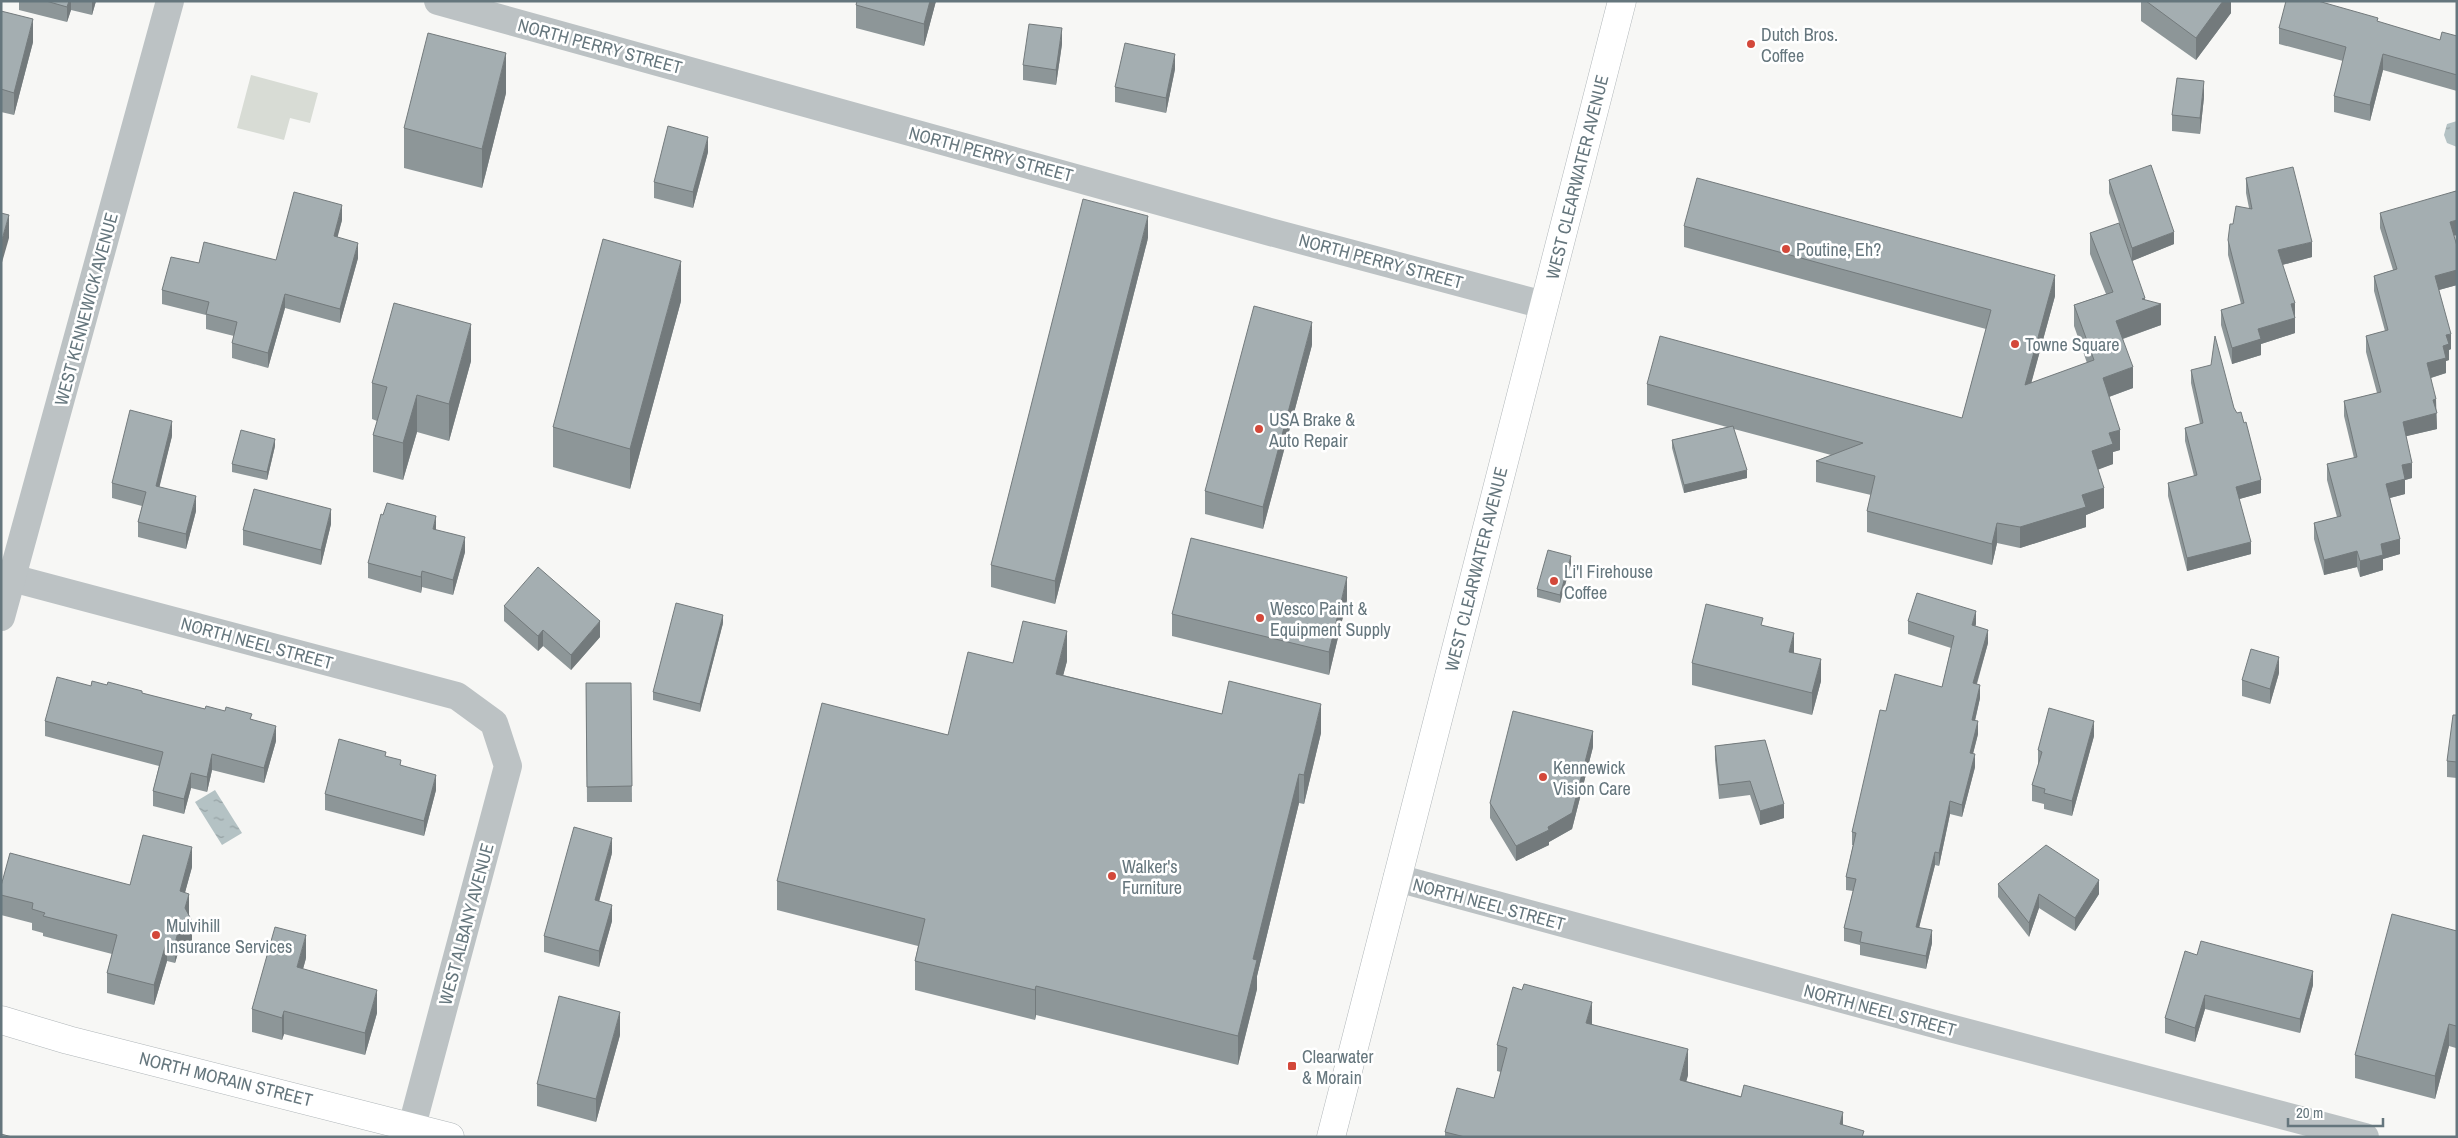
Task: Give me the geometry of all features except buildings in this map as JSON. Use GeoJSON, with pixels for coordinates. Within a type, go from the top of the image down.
{"type":"FeatureCollection","features":[{"type":"Feature","properties":{"kind":"main road","name":"WEST CLEARWATER AVENUE"},"geometry":{"type":"LineString","coordinates":[[1331,1137],[1622,1]]}},
{"type":"Feature","properties":{"kind":"main road","name":"NORTH MORAIN STREET"},"geometry":{"type":"LineString","coordinates":[[1,1020],[78,1042],[450,1137]]}},
{"type":"Feature","properties":{"kind":"street","name":"WEST KENNEWICK AVENUE"},"geometry":{"type":"LineString","coordinates":[[1,617],[170,1]]}},
{"type":"Feature","properties":{"kind":"street","name":"NORTH PERRY STREET"},"geometry":{"type":"LineString","coordinates":[[438,1],[1254,227],[1544,305]]}},
{"type":"Feature","properties":{"kind":"street","name":"NORTH NEEL STREET"},"geometry":{"type":"LineString","coordinates":[[12,578],[457,696],[494,724]]}},
{"type":"Feature","properties":{"kind":"street","name":"WEST ALBANY AVENUE"},"geometry":{"type":"LineString","coordinates":[[412,1126],[508,766],[494,724]]}},
{"type":"Feature","properties":{"kind":"street","name":"NORTH NEEL STREET"},"geometry":{"type":"LineString","coordinates":[[1397,878],[1951,1029],[2365,1137]]}},
{"type":"Feature","properties":{"kind":"shaded area"},"geometry":{"type":"Polygon","coordinates":[[[251,75],[318,93],[310,123],[290,118],[284,140],[237,128],[251,75]]]}},
{"type":"Feature","properties":{"kind":"water"},"geometry":{"type":"Polygon","coordinates":[[[2457,121],[2457,147],[2447,143],[2444,135],[2447,124],[2457,121]]]}},
{"type":"Feature","properties":{"kind":"water"},"geometry":{"type":"Polygon","coordinates":[[[215,790],[242,833],[222,845],[195,802],[215,790]]]}},
{"type":"Feature","properties":{"kind":"place","name":"Dutch Bros. Coffee"},"geometry":{"type":"Point","coordinates":[1751,44]}},
{"type":"Feature","properties":{"kind":"place","name":"Poutine, Eh?"},"geometry":{"type":"Point","coordinates":[1786,249]}},
{"type":"Feature","properties":{"kind":"place","name":"Towne Square"},"geometry":{"type":"Point","coordinates":[2015,344]}},
{"type":"Feature","properties":{"kind":"place","name":"USA Brake & Auto Repair"},"geometry":{"type":"Point","coordinates":[1259,429]}},
{"type":"Feature","properties":{"kind":"place","name":"Li'l Firehouse Coffee"},"geometry":{"type":"Point","coordinates":[1554,581]}},
{"type":"Feature","properties":{"kind":"place","name":"Wesco Paint & Equipment Supply"},"geometry":{"type":"Point","coordinates":[1260,618]}},
{"type":"Feature","properties":{"kind":"place","name":"Kennewick Vision Care"},"geometry":{"type":"Point","coordinates":[1543,777]}},
{"type":"Feature","properties":{"kind":"place","name":"Walker's Furniture"},"geometry":{"type":"Point","coordinates":[1112,876]}},
{"type":"Feature","properties":{"kind":"place","name":"Mulvihill Insurance Services"},"geometry":{"type":"Point","coordinates":[156,935]}},
{"type":"Feature","properties":{"kind":"place","name":"Clearwater & Morain"},"geometry":{"type":"Point","coordinates":[1292,1066]}}]}
